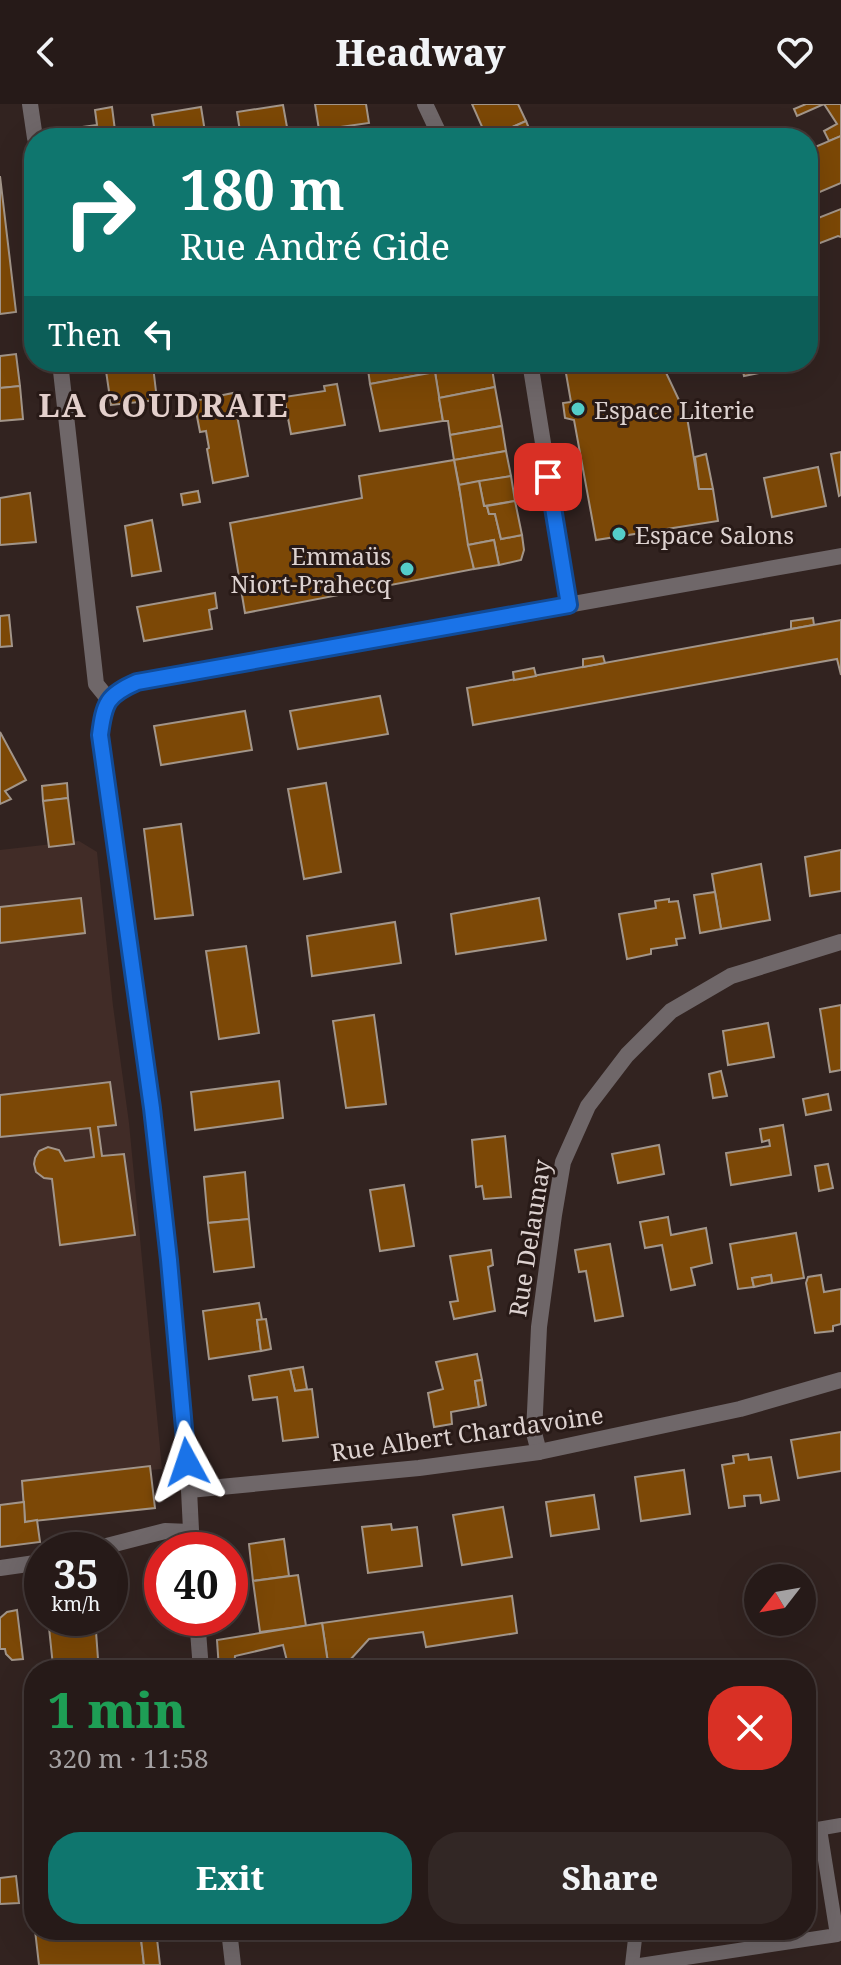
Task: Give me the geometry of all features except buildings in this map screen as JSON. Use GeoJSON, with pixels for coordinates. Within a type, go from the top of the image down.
{"type":"FeatureCollection","features":[{"type":"Feature","properties":{"kind":"street"},"geometry":{"type":"LineString","coordinates":[[30,104],[34,128]]}},
{"type":"Feature","properties":{"kind":"street"},"geometry":{"type":"LineString","coordinates":[[425,104],[436,128]]}},
{"type":"Feature","properties":{"kind":"street"},"geometry":{"type":"LineString","coordinates":[[61,372],[96,684],[109,700]]}},
{"type":"Feature","properties":{"kind":"street"},"geometry":{"type":"LineString","coordinates":[[532,372],[569,605]]}},
{"type":"Feature","properties":{"kind":"street"},"geometry":{"type":"LineString","coordinates":[[161,1532],[190,1532],[189,1490],[152,1108],[101,745],[103,715],[109,700],[123,688],[137,682],[841,556]]}},
{"type":"Feature","properties":{"kind":"street","name":"Rue Delaunay"},"geometry":{"type":"LineString","coordinates":[[539,1452],[534,1433],[539,1327],[554,1215],[563,1162],[588,1106],[627,1055],[671,1011],[731,976],[841,942]]}},
{"type":"Feature","properties":{"kind":"street","name":"Rue Albert Chardavoine"},"geometry":{"type":"LineString","coordinates":[[189,1490],[419,1468],[539,1452],[740,1409],[841,1380]]}},
{"type":"Feature","properties":{"kind":"street"},"geometry":{"type":"LineString","coordinates":[[0,1568],[24,1565]]}},
{"type":"Feature","properties":{"kind":"street"},"geometry":{"type":"LineString","coordinates":[[198,1636],[200,1660]]}},
{"type":"Feature","properties":{"kind":"street"},"geometry":{"type":"LineString","coordinates":[[230,1940],[233,1965]]}},
{"type":"Feature","properties":{"kind":"lane"},"geometry":{"type":"LineString","coordinates":[[816,1829],[841,1825]]}},
{"type":"Feature","properties":{"kind":"lane"},"geometry":{"type":"LineString","coordinates":[[816,1843],[837,1935],[816,1938]]}},
{"type":"Feature","properties":{"kind":"lane"},"geometry":{"type":"LineString","coordinates":[[632,1965],[635,1940]]}},
{"type":"Feature","properties":{"kind":"lane"},"geometry":{"type":"LineString","coordinates":[[640,1965],[804,1940]]}},
{"type":"Feature","properties":{"kind":"shaded area"},"geometry":{"type":"Polygon","coordinates":[[[79,841],[97,852],[129,1123],[162,1469],[150,1470],[155,1508],[38,1520],[39,1532],[24,1532],[24,1544],[0,1547],[0,850],[79,841]]]}},
{"type":"Feature","properties":{"kind":"place","name":"Espace Literie"},"geometry":{"type":"Point","coordinates":[578,409]}},
{"type":"Feature","properties":{"kind":"place","name":"Espace Salons"},"geometry":{"type":"Point","coordinates":[619,534]}},
{"type":"Feature","properties":{"kind":"place","name":"Emmaüs Niort-Prahecq"},"geometry":{"type":"Point","coordinates":[407,569]}},
{"type":"Feature","properties":{"kind":"district","name":"LA COUDRAIE"},"geometry":{"type":"Point","coordinates":[164,404]}},
{"type":"Feature","properties":{"kind":"route"},"geometry":{"type":"LineString","coordinates":[[187,1462],[152,1108],[100,735],[103,715],[109,700],[123,688],[137,682],[569,605],[548,477]]}}]}
